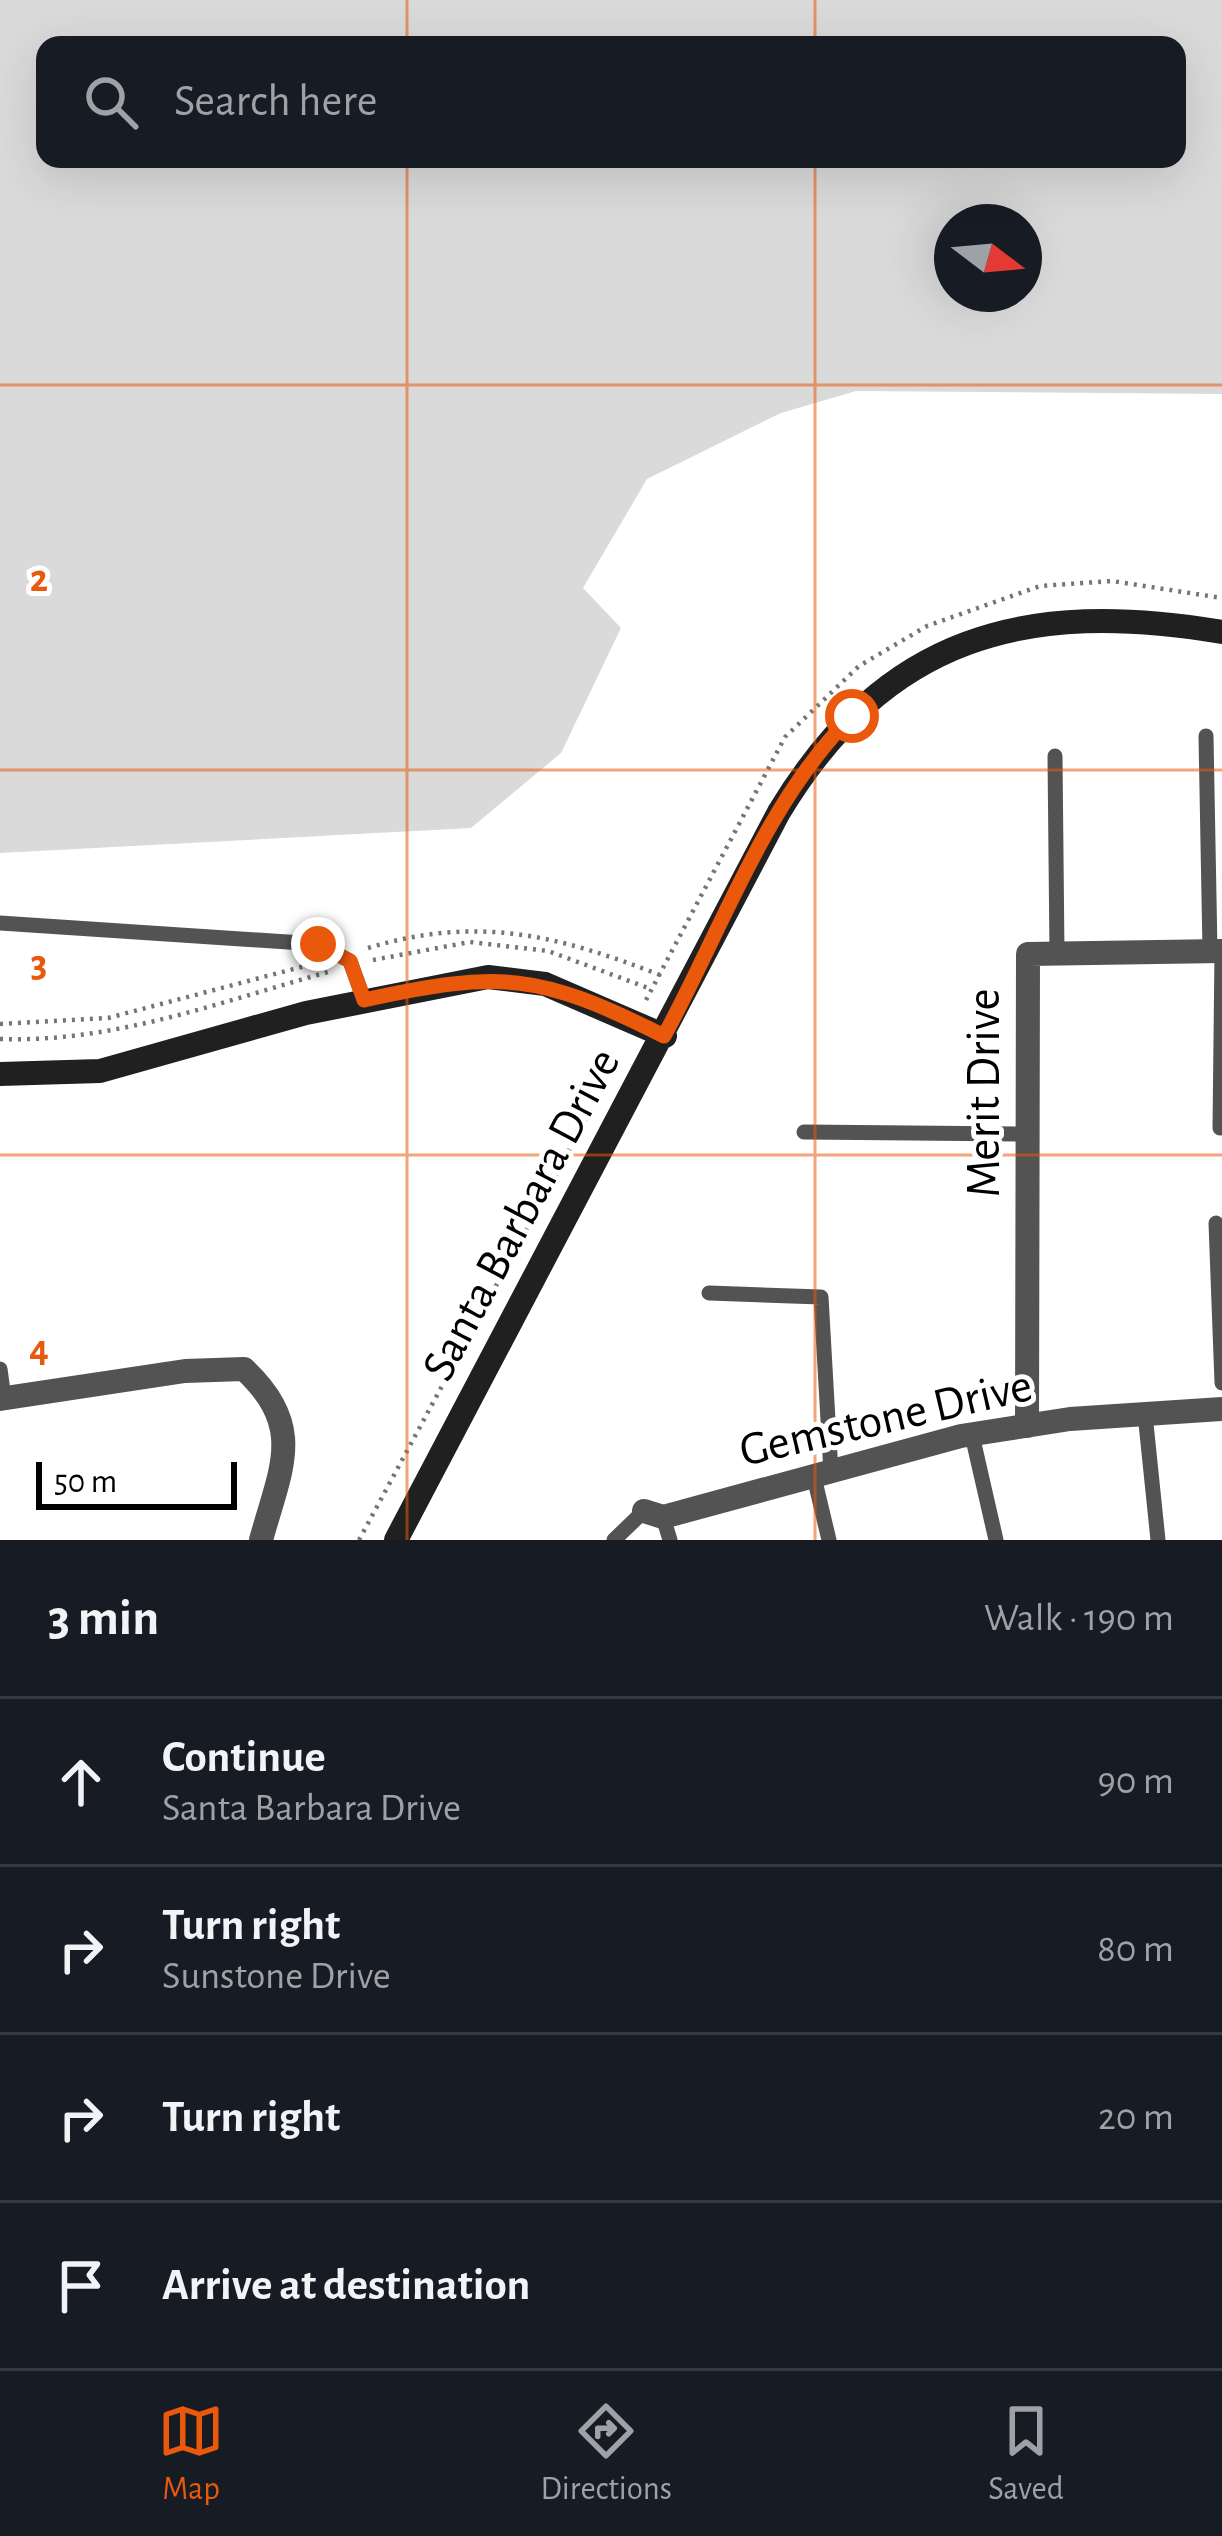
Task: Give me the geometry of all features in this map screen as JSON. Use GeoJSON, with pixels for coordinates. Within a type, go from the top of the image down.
{"type":"FeatureCollection","features":[{"type":"Feature","properties":{"kind":"street","name":"Santa Barbara Drive"},"geometry":{"type":"LineString","coordinates":[[395,1540],[805,770],[871,697],[925,663],[992,634],[1073,618],[1145,620],[1222,632]]}},
{"type":"Feature","properties":{"kind":"street","name":"Merit Drive"},"geometry":{"type":"LineString","coordinates":[[1027,1426],[1028,954],[1218,950]]}},
{"type":"Feature","properties":{"kind":"street"},"geometry":{"type":"LineString","coordinates":[[0,1075],[100,1071],[364,1000],[488,977],[545,985],[664,1036]]}},
{"type":"Feature","properties":{"kind":"street"},"geometry":{"type":"LineString","coordinates":[[2,1399],[185,1371],[244,1370],[271,1395],[286,1428],[261,1540]]}},
{"type":"Feature","properties":{"kind":"street","name":"Gemstone Drive"},"geometry":{"type":"LineString","coordinates":[[659,1523],[972,1435],[1222,1409]]}},
{"type":"Feature","properties":{"kind":"lane"},"geometry":{"type":"LineString","coordinates":[[1206,736],[1218,950],[1220,1128]]}},
{"type":"Feature","properties":{"kind":"lane"},"geometry":{"type":"LineString","coordinates":[[1055,756],[1057,954]]}},
{"type":"Feature","properties":{"kind":"lane"},"geometry":{"type":"LineString","coordinates":[[0,923],[318,944],[350,961],[364,1000]]}},
{"type":"Feature","properties":{"kind":"lane"},"geometry":{"type":"LineString","coordinates":[[804,1132],[1026,1134]]}},
{"type":"Feature","properties":{"kind":"lane"},"geometry":{"type":"LineString","coordinates":[[1216,1223],[1222,1383]]}},
{"type":"Feature","properties":{"kind":"lane"},"geometry":{"type":"LineString","coordinates":[[709,1293],[821,1297],[822,1475],[829,1540]]}},
{"type":"Feature","properties":{"kind":"lane"},"geometry":{"type":"LineString","coordinates":[[0,1369],[2,1399]]}},
{"type":"Feature","properties":{"kind":"lane"},"geometry":{"type":"LineString","coordinates":[[1145,1414],[1158,1540]]}},
{"type":"Feature","properties":{"kind":"lane"},"geometry":{"type":"LineString","coordinates":[[972,1435],[996,1540]]}},
{"type":"Feature","properties":{"kind":"lane"},"geometry":{"type":"LineString","coordinates":[[614,1540],[659,1523]]}},
{"type":"Feature","properties":{"kind":"path"},"geometry":{"type":"LineString","coordinates":[[636,1022],[651,989]]}},
{"type":"Feature","properties":{"kind":"path"},"geometry":{"type":"LineString","coordinates":[[359,1540],[590,1112]]}},
{"type":"Feature","properties":{"kind":"shaded area"},"geometry":{"type":"Polygon","coordinates":[[[0,0],[1222,0],[1222,394],[856,391],[781,413],[647,479],[583,588],[621,628],[561,753],[471,828],[0,853],[0,0]]]}},
{"type":"Feature","properties":{"kind":"route"},"geometry":{"type":"LineString","coordinates":[[318,944],[334,948],[350,961],[364,1000],[488,977],[545,985],[664,1036],[779,812],[805,770],[852,716]]}}]}
